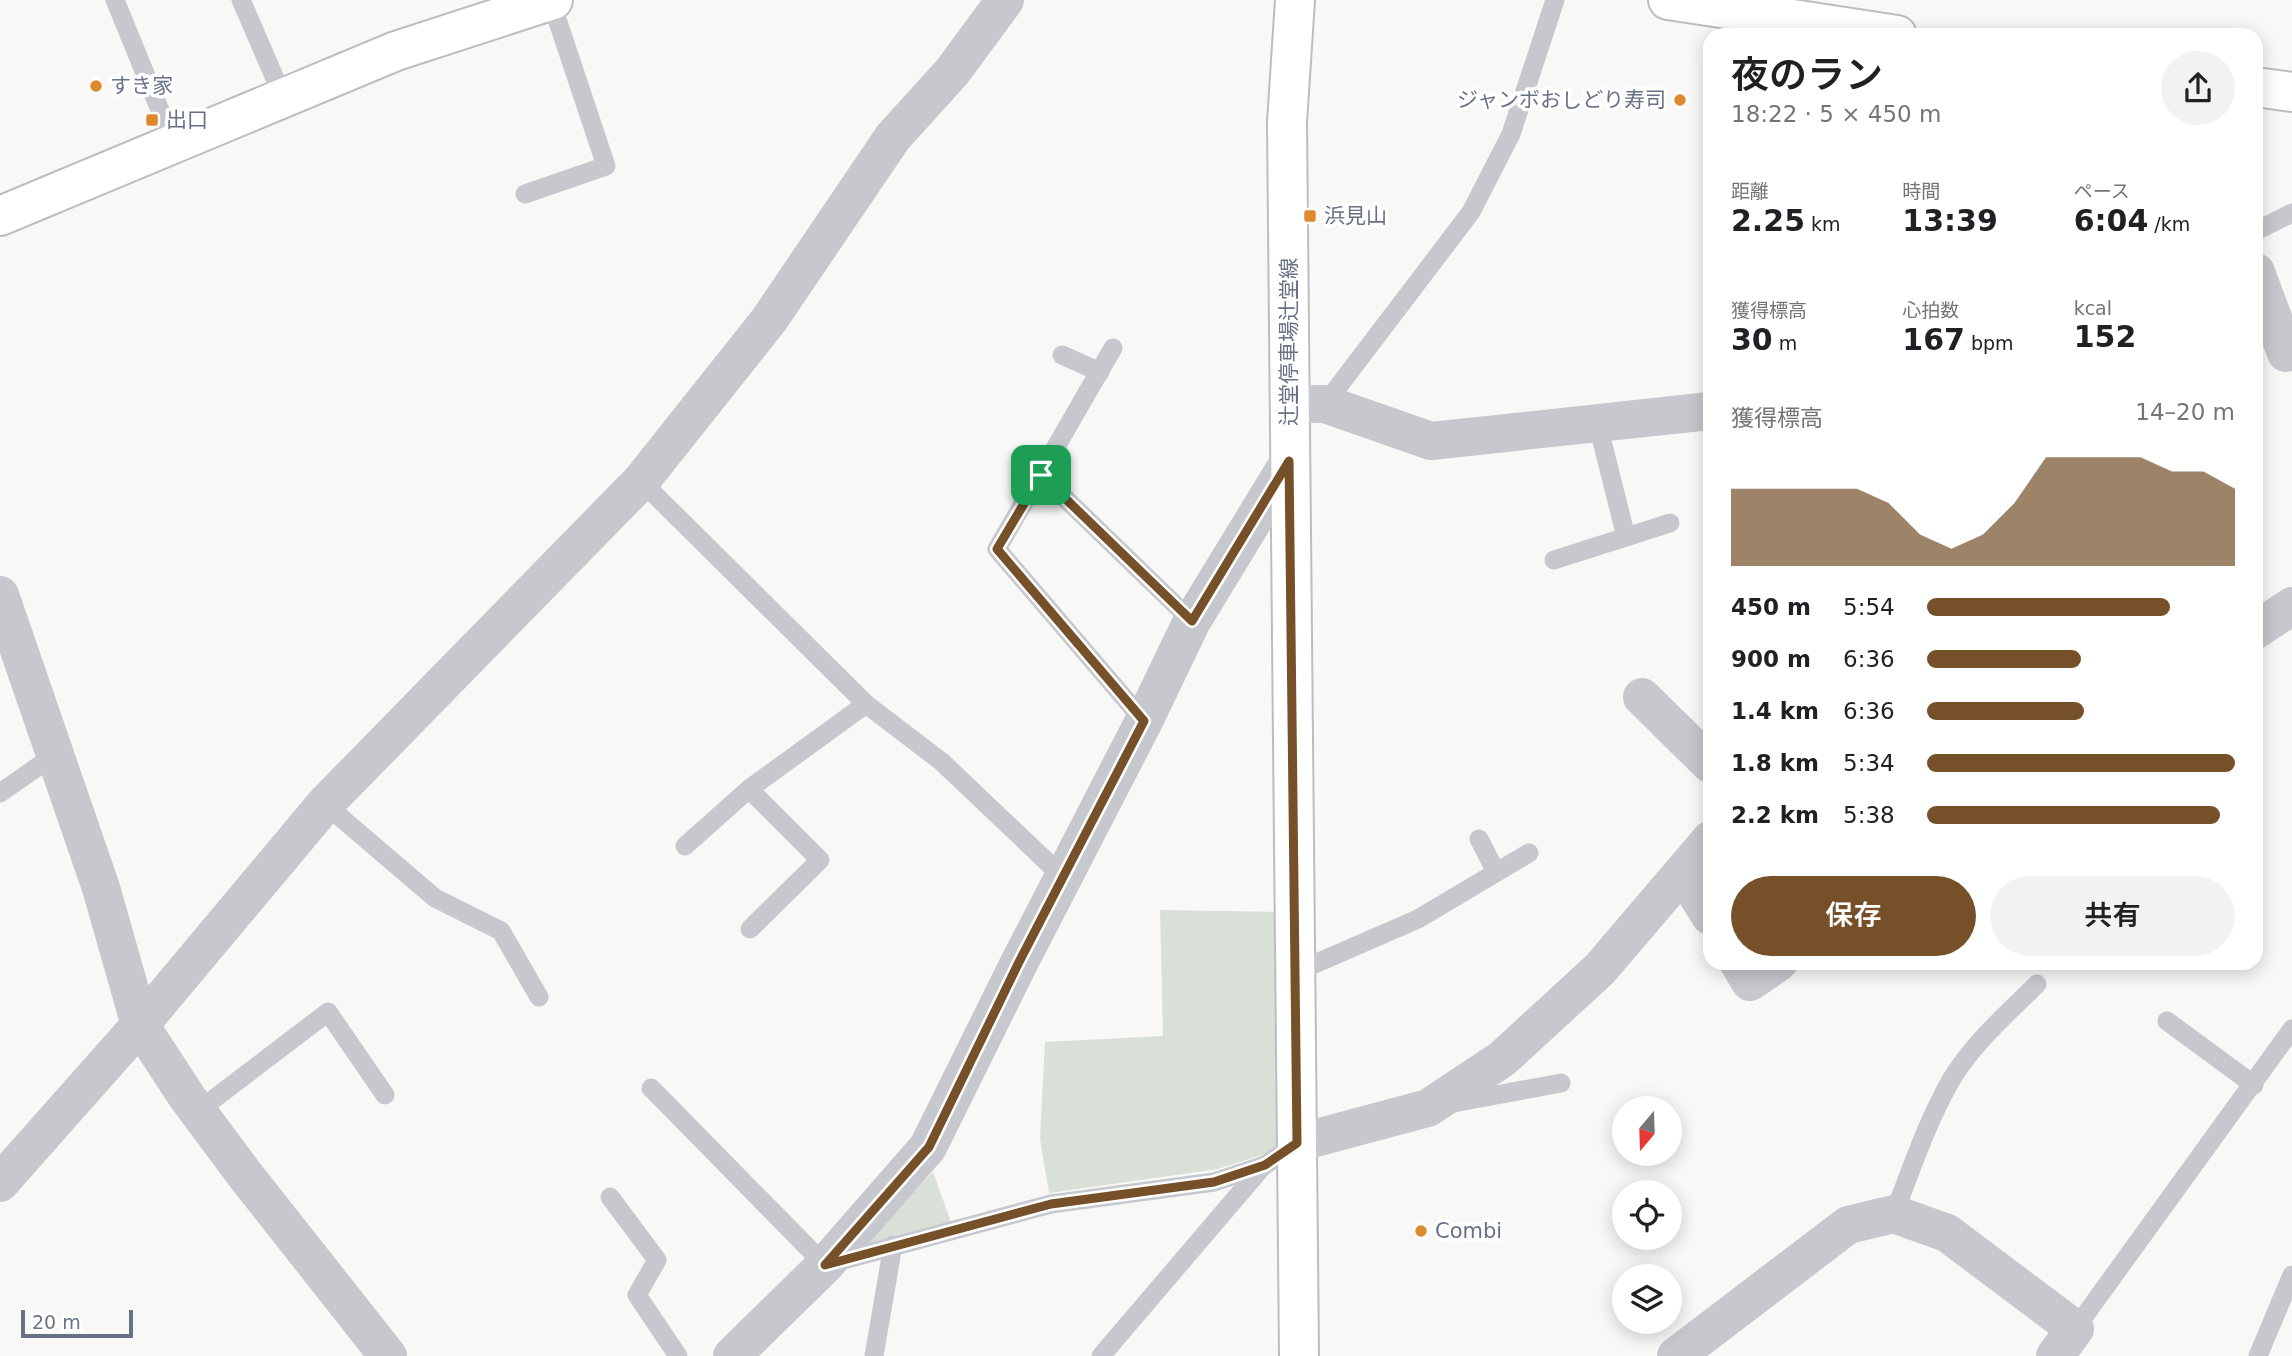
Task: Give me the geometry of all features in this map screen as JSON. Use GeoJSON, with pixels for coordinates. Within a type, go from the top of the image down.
{"type":"FeatureCollection","features":[{"type":"Feature","properties":{"kind":"main road"},"geometry":{"type":"LineString","coordinates":[[0,216],[396,51],[552,0]]}},
{"type":"Feature","properties":{"kind":"main road","name":"辻堂停車場辻堂線"},"geometry":{"type":"LineString","coordinates":[[1295,0],[1287,122],[1307,404],[1289,461],[1299,1356]]}},
{"type":"Feature","properties":{"kind":"main road"},"geometry":{"type":"LineString","coordinates":[[1668,0],[1847,28]]}},
{"type":"Feature","properties":{"kind":"main road"},"geometry":{"type":"LineString","coordinates":[[2263,88],[2292,92]]}},
{"type":"Feature","properties":{"kind":"street"},"geometry":{"type":"LineString","coordinates":[[0,1183],[140,1025],[325,804],[642,481],[769,320],[893,138],[952,72],[1005,0]]}},
{"type":"Feature","properties":{"kind":"street"},"geometry":{"type":"LineString","coordinates":[[2263,298],[2278,355]]}},
{"type":"Feature","properties":{"kind":"street"},"geometry":{"type":"LineString","coordinates":[[1307,404],[1431,441],[1598,425],[1703,405]]}},
{"type":"Feature","properties":{"kind":"street"},"geometry":{"type":"LineString","coordinates":[[732,1356],[825,1265],[929,1147],[1019,962],[1065,878],[1192,621],[1289,461]]}},
{"type":"Feature","properties":{"kind":"street"},"geometry":{"type":"LineString","coordinates":[[0,595],[100,888],[140,1025],[198,1111],[388,1356]]}},
{"type":"Feature","properties":{"kind":"street"},"geometry":{"type":"LineString","coordinates":[[2263,626],[2292,606]]}},
{"type":"Feature","properties":{"kind":"street"},"geometry":{"type":"LineString","coordinates":[[1642,697],[1703,757]]}},
{"type":"Feature","properties":{"kind":"street"},"geometry":{"type":"LineString","coordinates":[[1297,1143],[1428,1108],[1502,1059],[1600,969],[1703,849]]}},
{"type":"Feature","properties":{"kind":"street"},"geometry":{"type":"LineString","coordinates":[[1684,874],[1703,905]]}},
{"type":"Feature","properties":{"kind":"street"},"geometry":{"type":"LineString","coordinates":[[1743,970],[1750,982],[1767,970]]}},
{"type":"Feature","properties":{"kind":"street"},"geometry":{"type":"LineString","coordinates":[[1676,1356],[1848,1225],[1894,1214],[1947,1233],[2065,1343]]}},
{"type":"Feature","properties":{"kind":"lane"},"geometry":{"type":"LineString","coordinates":[[115,0],[173,142]]}},
{"type":"Feature","properties":{"kind":"lane"},"geometry":{"type":"LineString","coordinates":[[241,0],[283,97]]}},
{"type":"Feature","properties":{"kind":"lane"},"geometry":{"type":"LineString","coordinates":[[524,194],[606,166],[552,0]]}},
{"type":"Feature","properties":{"kind":"lane"},"geometry":{"type":"LineString","coordinates":[[1307,404],[1471,212],[1511,134],[1555,0]]}},
{"type":"Feature","properties":{"kind":"lane"},"geometry":{"type":"LineString","coordinates":[[2263,228],[2292,213]]}},
{"type":"Feature","properties":{"kind":"lane"},"geometry":{"type":"LineString","coordinates":[[1113,348],[997,549],[1144,721]]}},
{"type":"Feature","properties":{"kind":"lane"},"geometry":{"type":"LineString","coordinates":[[1062,355],[1100,372]]}},
{"type":"Feature","properties":{"kind":"lane"},"geometry":{"type":"LineString","coordinates":[[1598,425],[1626,537]]}},
{"type":"Feature","properties":{"kind":"lane"},"geometry":{"type":"LineString","coordinates":[[1041,475],[1192,621]]}},
{"type":"Feature","properties":{"kind":"lane"},"geometry":{"type":"LineString","coordinates":[[642,481],[866,704],[942,762],[1065,878]]}},
{"type":"Feature","properties":{"kind":"lane"},"geometry":{"type":"LineString","coordinates":[[1555,560],[1670,523]]}},
{"type":"Feature","properties":{"kind":"lane"},"geometry":{"type":"LineString","coordinates":[[685,846],[749,789],[866,704]]}},
{"type":"Feature","properties":{"kind":"lane"},"geometry":{"type":"LineString","coordinates":[[0,793],[55,754]]}},
{"type":"Feature","properties":{"kind":"lane"},"geometry":{"type":"LineString","coordinates":[[749,789],[820,860],[750,929]]}},
{"type":"Feature","properties":{"kind":"lane"},"geometry":{"type":"LineString","coordinates":[[325,804],[435,898],[501,931],[539,997]]}},
{"type":"Feature","properties":{"kind":"lane"},"geometry":{"type":"LineString","coordinates":[[1479,839],[1496,872]]}},
{"type":"Feature","properties":{"kind":"lane"},"geometry":{"type":"LineString","coordinates":[[1296,972],[1418,919],[1528,853]]}},
{"type":"Feature","properties":{"kind":"lane"},"geometry":{"type":"LineString","coordinates":[[1894,1214],[1951,1080],[1983,1038],[2037,984]]}},
{"type":"Feature","properties":{"kind":"lane"},"geometry":{"type":"LineString","coordinates":[[198,1111],[328,1012],[385,1095]]}},
{"type":"Feature","properties":{"kind":"lane"},"geometry":{"type":"LineString","coordinates":[[2167,1021],[2255,1085]]}},
{"type":"Feature","properties":{"kind":"lane"},"geometry":{"type":"LineString","coordinates":[[2065,1343],[2255,1085],[2292,1029]]}},
{"type":"Feature","properties":{"kind":"lane"},"geometry":{"type":"LineString","coordinates":[[1428,1108],[1561,1083]]}},
{"type":"Feature","properties":{"kind":"lane"},"geometry":{"type":"LineString","coordinates":[[651,1088],[825,1265],[1051,1204],[1214,1182],[1265,1165]]}},
{"type":"Feature","properties":{"kind":"lane"},"geometry":{"type":"LineString","coordinates":[[1101,1356],[1265,1165],[1297,1143]]}},
{"type":"Feature","properties":{"kind":"lane"},"geometry":{"type":"LineString","coordinates":[[610,1197],[657,1260],[638,1295],[678,1356]]}},
{"type":"Feature","properties":{"kind":"lane"},"geometry":{"type":"LineString","coordinates":[[874,1356],[893,1245]]}},
{"type":"Feature","properties":{"kind":"lane"},"geometry":{"type":"LineString","coordinates":[[2258,1356],[2292,1275]]}},
{"type":"Feature","properties":{"kind":"shaded area"},"geometry":{"type":"Polygon","coordinates":[[[1160,910],[1280,912],[1280,1149],[1218,1169],[1049,1193],[1040,1139],[1045,1042],[1163,1036],[1160,910]]]}},
{"type":"Feature","properties":{"kind":"shaded area"},"geometry":{"type":"Polygon","coordinates":[[[933,1172],[952,1225],[847,1259],[933,1172]]]}},
{"type":"Feature","properties":{"kind":"place","name":"すき家"},"geometry":{"type":"Point","coordinates":[96,86]}},
{"type":"Feature","properties":{"kind":"place","name":"ジャンボおしどり寿司"},"geometry":{"type":"Point","coordinates":[1680,100]}},
{"type":"Feature","properties":{"kind":"place","name":"出口"},"geometry":{"type":"Point","coordinates":[152,120]}},
{"type":"Feature","properties":{"kind":"place","name":"浜見山"},"geometry":{"type":"Point","coordinates":[1310,216]}},
{"type":"Feature","properties":{"kind":"place","name":"Combi"},"geometry":{"type":"Point","coordinates":[1421,1231]}},
{"type":"Feature","properties":{"kind":"route"},"geometry":{"type":"LineString","coordinates":[[1289,461],[1297,1143],[1265,1165],[1214,1182],[1051,1204],[825,1265],[929,1147],[1019,962],[1065,878],[1144,721],[997,549],[1041,475],[1192,621],[1289,461]]}}]}
